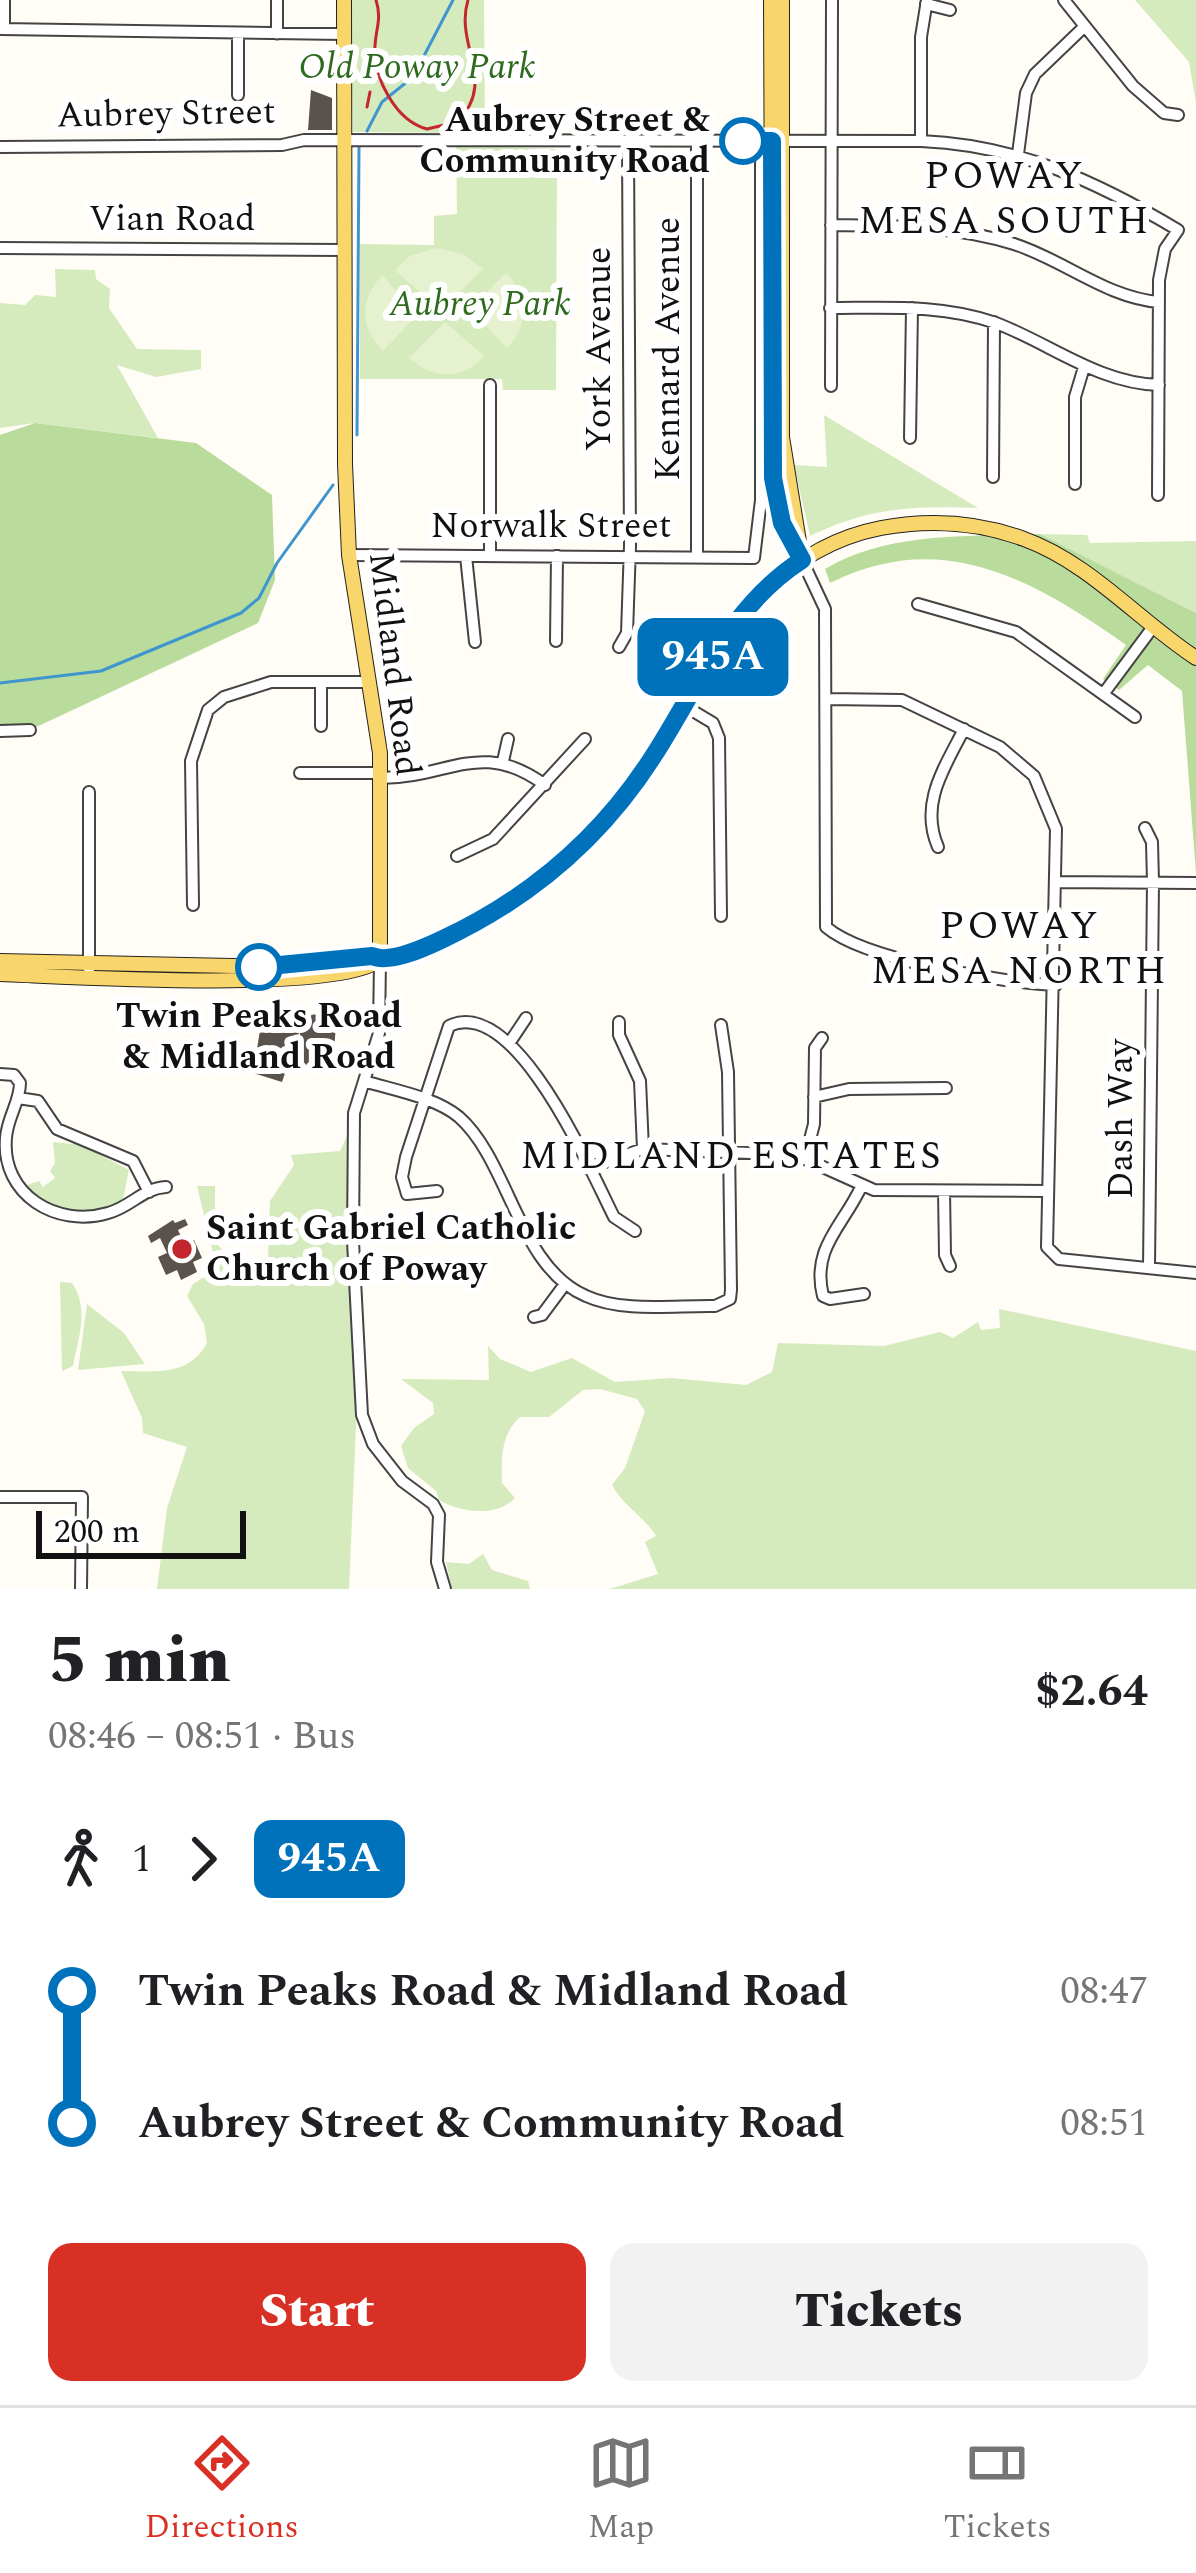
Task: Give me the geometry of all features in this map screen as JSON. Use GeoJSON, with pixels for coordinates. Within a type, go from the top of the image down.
{"type":"FeatureCollection","features":[{"type":"Feature","properties":{"kind":"main road","name":"Midland Road"},"geometry":{"type":"LineString","coordinates":[[344,0],[349,555],[381,776],[380,959]]}},
{"type":"Feature","properties":{"kind":"main road"},"geometry":{"type":"LineString","coordinates":[[771,0],[782,446],[802,560]]}},
{"type":"Feature","properties":{"kind":"main road"},"geometry":{"type":"LineString","coordinates":[[777,141],[782,0]]}},
{"type":"Feature","properties":{"kind":"main road"},"geometry":{"type":"LineString","coordinates":[[0,961],[296,979],[369,969],[380,959],[460,932],[508,904],[564,861],[636,781],[752,600],[802,560],[865,531],[929,522],[982,527],[1054,553],[1196,658]]}},
{"type":"Feature","properties":{"kind":"main road"},"geometry":{"type":"LineString","coordinates":[[0,974],[89,970]]}},
{"type":"Feature","properties":{"kind":"street"},"geometry":{"type":"LineString","coordinates":[[4,0],[2,29],[344,34]]}},
{"type":"Feature","properties":{"kind":"street"},"geometry":{"type":"LineString","coordinates":[[277,0],[278,34]]}},
{"type":"Feature","properties":{"kind":"street"},"geometry":{"type":"LineString","coordinates":[[831,386],[832,0]]}},
{"type":"Feature","properties":{"kind":"street"},"geometry":{"type":"LineString","coordinates":[[1064,0],[1142,95],[1164,112],[1178,115]]}},
{"type":"Feature","properties":{"kind":"street"},"geometry":{"type":"LineString","coordinates":[[921,141],[921,37],[926,2],[950,10]]}},
{"type":"Feature","properties":{"kind":"street"},"geometry":{"type":"LineString","coordinates":[[1018,154],[1026,93],[1035,74],[1085,26]]}},
{"type":"Feature","properties":{"kind":"street"},"geometry":{"type":"LineString","coordinates":[[238,34],[238,95]]}},
{"type":"Feature","properties":{"kind":"street","name":"Aubrey Street"},"geometry":{"type":"LineString","coordinates":[[0,147],[344,140],[921,141],[1018,154],[1098,184],[1178,230],[1165,249],[1159,302]]}},
{"type":"Feature","properties":{"kind":"street","name":"Kennard Avenue"},"geometry":{"type":"LineString","coordinates":[[697,140],[697,557]]}},
{"type":"Feature","properties":{"kind":"street","name":"York Avenue"},"geometry":{"type":"LineString","coordinates":[[620,647],[627,633],[629,557],[628,141]]}},
{"type":"Feature","properties":{"kind":"street","name":"Norwalk Street"},"geometry":{"type":"LineString","coordinates":[[349,555],[754,558],[761,500],[761,164],[762,151],[777,141]]}},
{"type":"Feature","properties":{"kind":"street"},"geometry":{"type":"LineString","coordinates":[[831,226],[952,229],[1013,244],[1082,272],[1114,292],[1159,302],[1158,495]]}},
{"type":"Feature","properties":{"kind":"street","name":"Vian Road"},"geometry":{"type":"LineString","coordinates":[[0,248],[344,250]]}},
{"type":"Feature","properties":{"kind":"street"},"geometry":{"type":"LineString","coordinates":[[830,308],[912,308],[994,322],[1084,367],[1159,385]]}},
{"type":"Feature","properties":{"kind":"street"},"geometry":{"type":"LineString","coordinates":[[910,438],[912,308]]}},
{"type":"Feature","properties":{"kind":"street"},"geometry":{"type":"LineString","coordinates":[[993,477],[994,322]]}},
{"type":"Feature","properties":{"kind":"street"},"geometry":{"type":"LineString","coordinates":[[1075,484],[1075,397],[1084,367]]}},
{"type":"Feature","properties":{"kind":"street"},"geometry":{"type":"LineString","coordinates":[[490,386],[490,556]]}},
{"type":"Feature","properties":{"kind":"street"},"geometry":{"type":"LineString","coordinates":[[466,556],[475,642]]}},
{"type":"Feature","properties":{"kind":"street"},"geometry":{"type":"LineString","coordinates":[[556,556],[556,641]]}},
{"type":"Feature","properties":{"kind":"street"},"geometry":{"type":"LineString","coordinates":[[802,560],[825,609],[826,622],[826,927],[834,934],[930,964],[1016,984],[1056,985]]}},
{"type":"Feature","properties":{"kind":"street"},"geometry":{"type":"LineString","coordinates":[[918,604],[1016,632],[1135,717]]}},
{"type":"Feature","properties":{"kind":"street"},"geometry":{"type":"LineString","coordinates":[[1104,693],[1154,627]]}},
{"type":"Feature","properties":{"kind":"street"},"geometry":{"type":"LineString","coordinates":[[321,682],[321,726]]}},
{"type":"Feature","properties":{"kind":"street"},"geometry":{"type":"LineString","coordinates":[[194,905],[191,761],[201,719],[224,697],[248,686],[368,682]]}},
{"type":"Feature","properties":{"kind":"street"},"geometry":{"type":"LineString","coordinates":[[826,700],[902,700],[1000,747],[1034,776],[1056,829],[1047,1247],[1052,1255],[1196,1274]]}},
{"type":"Feature","properties":{"kind":"street"},"geometry":{"type":"LineString","coordinates":[[683,705],[713,723],[719,738],[721,916]]}},
{"type":"Feature","properties":{"kind":"street"},"geometry":{"type":"LineString","coordinates":[[938,847],[931,831],[934,789],[964,729]]}},
{"type":"Feature","properties":{"kind":"street"},"geometry":{"type":"LineString","coordinates":[[0,731],[29,730]]}},
{"type":"Feature","properties":{"kind":"street"},"geometry":{"type":"LineString","coordinates":[[503,761],[508,739]]}},
{"type":"Feature","properties":{"kind":"street"},"geometry":{"type":"LineString","coordinates":[[457,856],[493,839],[585,740]]}},
{"type":"Feature","properties":{"kind":"street"},"geometry":{"type":"LineString","coordinates":[[300,773],[381,776],[503,761],[544,785]]}},
{"type":"Feature","properties":{"kind":"street"},"geometry":{"type":"LineString","coordinates":[[89,792],[89,970]]}},
{"type":"Feature","properties":{"kind":"street","name":"Dash Way"},"geometry":{"type":"LineString","coordinates":[[1145,828],[1152,842],[1153,882],[1149,1268]]}},
{"type":"Feature","properties":{"kind":"street"},"geometry":{"type":"LineString","coordinates":[[1056,882],[1196,883]]}},
{"type":"Feature","properties":{"kind":"street","name":"Midland Road"},"geometry":{"type":"LineString","coordinates":[[380,959],[379,1033],[354,1113],[353,1241],[362,1414],[373,1444],[402,1481],[433,1504],[439,1515],[436,1562],[445,1589]]}},
{"type":"Feature","properties":{"kind":"street"},"geometry":{"type":"LineString","coordinates":[[510,1042],[526,1018]]}},
{"type":"Feature","properties":{"kind":"street"},"geometry":{"type":"LineString","coordinates":[[436,1191],[407,1193],[403,1177],[448,1025],[460,1022],[510,1042],[526,1056],[614,1217],[635,1231]]}},
{"type":"Feature","properties":{"kind":"street"},"geometry":{"type":"LineString","coordinates":[[619,1022],[619,1035],[640,1081],[643,1150]]}},
{"type":"Feature","properties":{"kind":"street"},"geometry":{"type":"LineString","coordinates":[[364,1081],[455,1114],[468,1126],[544,1261],[565,1284],[584,1296],[616,1304],[715,1306],[730,1299],[728,1072],[722,1024]]}},
{"type":"Feature","properties":{"kind":"street"},"geometry":{"type":"LineString","coordinates":[[806,1159],[814,1124],[815,1048],[821,1038]]}},
{"type":"Feature","properties":{"kind":"street"},"geometry":{"type":"LineString","coordinates":[[0,1074],[17,1077],[18,1098],[5,1142],[10,1168],[22,1190],[42,1208],[86,1218],[119,1210],[166,1187]]}},
{"type":"Feature","properties":{"kind":"street"},"geometry":{"type":"LineString","coordinates":[[814,1097],[848,1088],[946,1088]]}},
{"type":"Feature","properties":{"kind":"street"},"geometry":{"type":"LineString","coordinates":[[18,1098],[38,1101],[57,1129],[133,1161],[149,1192]]}},
{"type":"Feature","properties":{"kind":"street"},"geometry":{"type":"LineString","coordinates":[[588,1168],[643,1150],[779,1154],[806,1159],[861,1187],[1046,1190]]}},
{"type":"Feature","properties":{"kind":"street"},"geometry":{"type":"LineString","coordinates":[[861,1187],[824,1244],[820,1269],[823,1296],[838,1299],[864,1294]]}},
{"type":"Feature","properties":{"kind":"street"},"geometry":{"type":"LineString","coordinates":[[944,1191],[945,1255],[950,1267]]}},
{"type":"Feature","properties":{"kind":"street"},"geometry":{"type":"LineString","coordinates":[[534,1317],[542,1315],[565,1284]]}},
{"type":"Feature","properties":{"kind":"street"},"geometry":{"type":"LineString","coordinates":[[0,1497],[82,1497],[81,1589]]}},
{"type":"Feature","properties":{"kind":"green space","name":"Old Poway Park"},"geometry":{"type":"Polygon","coordinates":[[[350,0],[484,0],[485,133],[353,132],[350,0]]]}},
{"type":"Feature","properties":{"kind":"green space"},"geometry":{"type":"Polygon","coordinates":[[[1135,0],[1196,0],[1196,103],[1189,62],[1135,0]]]}},
{"type":"Feature","properties":{"kind":"green space","name":"Aubrey Park"},"geometry":{"type":"Polygon","coordinates":[[[456,147],[557,149],[556,390],[503,390],[502,379],[360,379],[360,244],[434,245],[434,216],[457,214],[456,147]]]}},
{"type":"Feature","properties":{"kind":"green space"},"geometry":{"type":"Polygon","coordinates":[[[437,248],[463,254],[483,269],[441,311],[395,270],[410,256],[437,248]]]}},
{"type":"Feature","properties":{"kind":"green space"},"geometry":{"type":"Polygon","coordinates":[[[55,269],[95,270],[96,279],[110,289],[109,308],[137,349],[201,350],[201,369],[156,377],[117,365],[158,438],[35,423],[0,428],[0,303],[25,305],[35,295],[56,297],[55,269]]]}},
{"type":"Feature","properties":{"kind":"green space"},"geometry":{"type":"Polygon","coordinates":[[[506,273],[519,291],[524,310],[520,329],[507,348],[470,309],[506,273]]]}},
{"type":"Feature","properties":{"kind":"green space"},"geometry":{"type":"Polygon","coordinates":[[[382,275],[417,315],[383,351],[370,332],[365,313],[382,275]]]}},
{"type":"Feature","properties":{"kind":"green space"},"geometry":{"type":"Polygon","coordinates":[[[445,322],[484,356],[467,370],[437,373],[409,358],[445,322]]]}},
{"type":"Feature","properties":{"kind":"green space"},"geometry":{"type":"Polygon","coordinates":[[[824,415],[978,508],[892,510],[810,536],[794,465],[827,467],[824,415]]]}},
{"type":"Feature","properties":{"kind":"green space"},"geometry":{"type":"Polygon","coordinates":[[[35,423],[196,443],[272,495],[275,580],[258,623],[30,730],[0,730],[0,435],[35,423]]]}},
{"type":"Feature","properties":{"kind":"green space"},"geometry":{"type":"Polygon","coordinates":[[[1040,534],[1087,535],[1090,543],[1196,541],[1196,613],[1040,534]]]}},
{"type":"Feature","properties":{"kind":"green space"},"geometry":{"type":"Polygon","coordinates":[[[1040,534],[1196,613],[1196,873],[1182,691],[1148,665],[1119,690],[1103,679],[1126,645],[1056,600],[985,568],[910,560],[871,567],[830,583],[825,569],[902,542],[1040,534]]]}},
{"type":"Feature","properties":{"kind":"green space"},"geometry":{"type":"Polygon","coordinates":[[[352,1125],[357,1403],[349,1589],[157,1589],[167,1508],[187,1447],[143,1433],[142,1418],[121,1371],[181,1367],[207,1343],[204,1324],[187,1296],[193,1284],[217,1269],[197,1186],[215,1186],[215,1241],[238,1270],[258,1271],[268,1259],[270,1201],[294,1165],[291,1155],[340,1151],[352,1125]]]}},
{"type":"Feature","properties":{"kind":"green space"},"geometry":{"type":"Polygon","coordinates":[[[53,1142],[82,1145],[129,1170],[122,1204],[94,1212],[70,1211],[24,1186],[39,1181],[43,1187],[55,1178],[50,1171],[55,1163],[53,1142]]]}},
{"type":"Feature","properties":{"kind":"green space"},"geometry":{"type":"Polygon","coordinates":[[[60,1282],[72,1283],[82,1314],[73,1366],[62,1371],[60,1282]]]}},
{"type":"Feature","properties":{"kind":"green space"},"geometry":{"type":"Polygon","coordinates":[[[87,1304],[124,1333],[145,1364],[78,1370],[87,1304]]]}},
{"type":"Feature","properties":{"kind":"green space"},"geometry":{"type":"Polygon","coordinates":[[[999,1309],[1196,1351],[1196,1589],[610,1589],[658,1574],[645,1542],[656,1536],[612,1485],[625,1468],[645,1411],[637,1399],[600,1389],[583,1390],[549,1417],[520,1417],[509,1431],[502,1456],[502,1483],[515,1498],[489,1510],[458,1508],[439,1500],[436,1491],[408,1468],[401,1446],[414,1428],[434,1414],[433,1403],[401,1379],[489,1380],[488,1346],[500,1359],[531,1372],[572,1358],[615,1382],[671,1378],[746,1385],[772,1372],[778,1343],[884,1346],[940,1332],[953,1338],[978,1322],[981,1330],[1000,1328],[999,1309]]]}},
{"type":"Feature","properties":{"kind":"green space"},"geometry":{"type":"Polygon","coordinates":[[[483,1554],[492,1570],[528,1581],[530,1589],[452,1589],[446,1562],[469,1564],[483,1554]]]}},
{"type":"Feature","properties":{"kind":"building"},"geometry":{"type":"Polygon","coordinates":[[[311,90],[332,98],[332,130],[308,130],[311,90]]]}},
{"type":"Feature","properties":{"kind":"building"},"geometry":{"type":"Polygon","coordinates":[[[264,1006],[292,1006],[292,1017],[337,1012],[333,1063],[299,1067],[300,1030],[282,1082],[253,1073],[264,1006]]]}},
{"type":"Feature","properties":{"kind":"building","name":"Saint Gabriel Catholic Church of Poway"},"geometry":{"type":"Polygon","coordinates":[[[185,1219],[188,1225],[178,1230],[185,1245],[194,1240],[202,1258],[193,1262],[197,1272],[181,1280],[177,1270],[166,1275],[158,1257],[167,1253],[160,1238],[151,1243],[148,1236],[173,1220],[185,1219]]]}},
{"type":"Feature","properties":{"kind":"waterway"},"geometry":{"type":"LineString","coordinates":[[367,131],[382,102],[413,77],[453,0]]}},
{"type":"Feature","properties":{"kind":"waterway"},"geometry":{"type":"LineString","coordinates":[[357,435],[359,147]]}},
{"type":"Feature","properties":{"kind":"waterway"},"geometry":{"type":"LineString","coordinates":[[0,683],[101,671],[241,613],[259,598],[277,563],[333,485]]}},
{"type":"Feature","properties":{"kind":"railway"},"geometry":{"type":"LineString","coordinates":[[376,0],[375,58],[382,84],[396,108],[427,129],[457,122],[474,92],[465,17],[468,0]]}},
{"type":"Feature","properties":{"kind":"railway"},"geometry":{"type":"LineString","coordinates":[[367,107],[370,92]]}},
{"type":"Feature","properties":{"kind":"bus line","name":"945A"},"geometry":{"type":"LineString","coordinates":[[259,967],[403,954],[460,932],[536,884],[602,824],[636,781],[752,600],[802,560],[789,543],[773,478],[772,141],[743,141]]}},
{"type":"Feature","properties":{"kind":"place","name":"Aubrey Street & Community Road"},"geometry":{"type":"Point","coordinates":[743,141]}},
{"type":"Feature","properties":{"kind":"place","name":"Twin Peaks Road & Midland Road"},"geometry":{"type":"Point","coordinates":[259,967]}},
{"type":"Feature","properties":{"kind":"place","name":"Saint Gabriel Catholic Church of Poway"},"geometry":{"type":"Point","coordinates":[182,1249]}},
{"type":"Feature","properties":{"kind":"district","name":"POWAY MESA SOUTH"},"geometry":{"type":"Point","coordinates":[1005,198]}},
{"type":"Feature","properties":{"kind":"district","name":"POWAY MESA NORTH"},"geometry":{"type":"Point","coordinates":[1020,948]}},
{"type":"Feature","properties":{"kind":"district","name":"MIDLAND ESTATES"},"geometry":{"type":"Point","coordinates":[732,1156]}}]}
